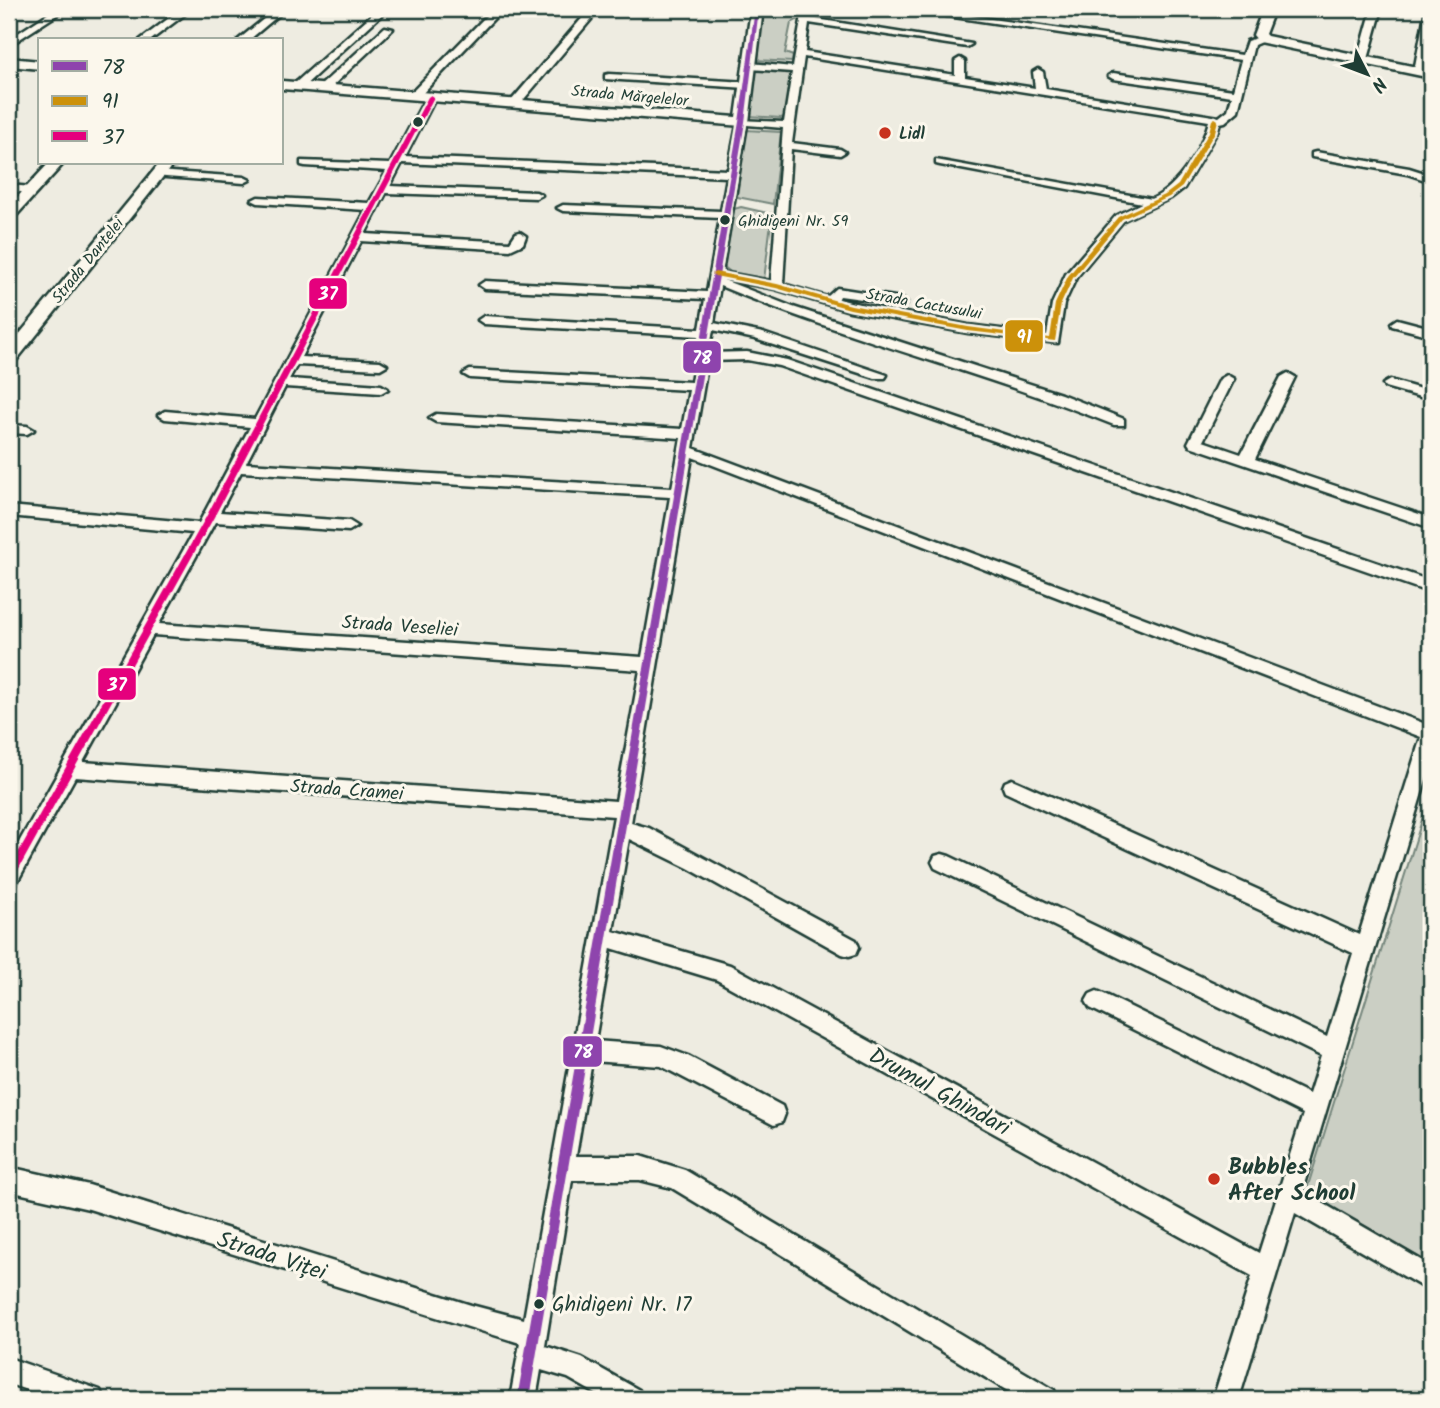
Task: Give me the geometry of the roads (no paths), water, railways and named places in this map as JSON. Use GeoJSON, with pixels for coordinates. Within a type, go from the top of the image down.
{"type":"FeatureCollection","features":[{"type":"Feature","properties":{"kind":"street"},"geometry":{"type":"LineString","coordinates":[[12,41],[61,9]]}},
{"type":"Feature","properties":{"kind":"street"},"geometry":{"type":"LineString","coordinates":[[148,38],[187,9]]}},
{"type":"Feature","properties":{"kind":"street"},"geometry":{"type":"LineString","coordinates":[[245,38],[281,9]]}},
{"type":"Feature","properties":{"kind":"street"},"geometry":{"type":"LineString","coordinates":[[298,86],[383,9]]}},
{"type":"Feature","properties":{"kind":"street"},"geometry":{"type":"LineString","coordinates":[[415,95],[498,9]]}},
{"type":"Feature","properties":{"kind":"street"},"geometry":{"type":"LineString","coordinates":[[514,103],[595,9]]}},
{"type":"Feature","properties":{"kind":"street"},"geometry":{"type":"LineString","coordinates":[[523,1399],[742,122],[757,9]]}},
{"type":"Feature","properties":{"kind":"street"},"geometry":{"type":"LineString","coordinates":[[777,286],[786,145],[807,9]]}},
{"type":"Feature","properties":{"kind":"street"},"geometry":{"type":"LineString","coordinates":[[905,9],[1246,58]]}},
{"type":"Feature","properties":{"kind":"street"},"geometry":{"type":"LineString","coordinates":[[1263,39],[1259,35],[1265,9]]}},
{"type":"Feature","properties":{"kind":"street"},"geometry":{"type":"LineString","coordinates":[[1363,60],[1377,9]]}},
{"type":"Feature","properties":{"kind":"street"},"geometry":{"type":"LineString","coordinates":[[940,162],[1152,201],[1173,191],[1186,178],[1221,119],[1233,111],[1250,43],[1263,39],[1425,72],[1431,9]]}},
{"type":"Feature","properties":{"kind":"street"},"geometry":{"type":"LineString","coordinates":[[806,20],[967,44]]}},
{"type":"Feature","properties":{"kind":"street"},"geometry":{"type":"LineString","coordinates":[[324,88],[388,29]]}},
{"type":"Feature","properties":{"kind":"street"},"geometry":{"type":"LineString","coordinates":[[12,41],[31,40]]}},
{"type":"Feature","properties":{"kind":"street"},"geometry":{"type":"LineString","coordinates":[[801,54],[1221,119]]}},
{"type":"Feature","properties":{"kind":"street"},"geometry":{"type":"LineString","coordinates":[[960,61],[960,79]]}},
{"type":"Feature","properties":{"kind":"street"},"geometry":{"type":"LineString","coordinates":[[9,62],[38,65]]}},
{"type":"Feature","properties":{"kind":"street"},"geometry":{"type":"LineString","coordinates":[[750,66],[798,70]]}},
{"type":"Feature","properties":{"kind":"street"},"geometry":{"type":"LineString","coordinates":[[1038,72],[1041,92]]}},
{"type":"Feature","properties":{"kind":"street"},"geometry":{"type":"LineString","coordinates":[[1113,76],[1238,94]]}},
{"type":"Feature","properties":{"kind":"street","name":"Strada Mărgelelor"},"geometry":{"type":"LineString","coordinates":[[609,77],[747,85]]}},
{"type":"Feature","properties":{"kind":"street","name":"Strada Mărgelelor"},"geometry":{"type":"LineString","coordinates":[[284,85],[742,122]]}},
{"type":"Feature","properties":{"kind":"street"},"geometry":{"type":"LineString","coordinates":[[9,878],[260,424],[431,97]]}},
{"type":"Feature","properties":{"kind":"street"},"geometry":{"type":"LineString","coordinates":[[742,122],[789,125]]}},
{"type":"Feature","properties":{"kind":"street"},"geometry":{"type":"LineString","coordinates":[[786,145],[840,152]]}},
{"type":"Feature","properties":{"kind":"street"},"geometry":{"type":"LineString","coordinates":[[1316,155],[1409,171],[1431,179]]}},
{"type":"Feature","properties":{"kind":"street"},"geometry":{"type":"LineString","coordinates":[[305,163],[733,174]]}},
{"type":"Feature","properties":{"kind":"street"},"geometry":{"type":"LineString","coordinates":[[9,215],[56,164]]}},
{"type":"Feature","properties":{"kind":"street"},"geometry":{"type":"LineString","coordinates":[[162,169],[244,180]]}},
{"type":"Feature","properties":{"kind":"street","name":"Strada Dantelei"},"geometry":{"type":"LineString","coordinates":[[9,358],[162,169]]}},
{"type":"Feature","properties":{"kind":"street"},"geometry":{"type":"LineString","coordinates":[[9,188],[32,190]]}},
{"type":"Feature","properties":{"kind":"street"},"geometry":{"type":"LineString","coordinates":[[383,189],[536,195]]}},
{"type":"Feature","properties":{"kind":"street"},"geometry":{"type":"LineString","coordinates":[[258,200],[374,206]]}},
{"type":"Feature","properties":{"kind":"street","name":"Strada Cactusului"},"geometry":{"type":"LineString","coordinates":[[714,283],[777,286],[830,301],[968,329],[1053,340],[1056,338],[1058,303],[1070,277],[1114,223],[1152,201]]}},
{"type":"Feature","properties":{"kind":"street"},"geometry":{"type":"LineString","coordinates":[[563,208],[726,215]]}},
{"type":"Feature","properties":{"kind":"street"},"geometry":{"type":"LineString","coordinates":[[358,237],[510,246],[517,244],[520,236]]}},
{"type":"Feature","properties":{"kind":"street"},"geometry":{"type":"LineString","coordinates":[[485,285],[714,283],[788,310],[1055,397],[1119,422]]}},
{"type":"Feature","properties":{"kind":"street","name":"Strada Cactusului"},"geometry":{"type":"LineString","coordinates":[[830,301],[837,292],[901,302]]}},
{"type":"Feature","properties":{"kind":"street"},"geometry":{"type":"LineString","coordinates":[[485,320],[707,329],[758,336],[880,375]]}},
{"type":"Feature","properties":{"kind":"street"},"geometry":{"type":"LineString","coordinates":[[1397,323],[1431,332]]}},
{"type":"Feature","properties":{"kind":"street"},"geometry":{"type":"LineString","coordinates":[[702,357],[747,356],[782,363],[1431,587]]}},
{"type":"Feature","properties":{"kind":"street"},"geometry":{"type":"LineString","coordinates":[[293,360],[380,365]]}},
{"type":"Feature","properties":{"kind":"street"},"geometry":{"type":"LineString","coordinates":[[470,374],[697,386]]}},
{"type":"Feature","properties":{"kind":"street"},"geometry":{"type":"LineString","coordinates":[[1249,462],[1247,457],[1287,377]]}},
{"type":"Feature","properties":{"kind":"street"},"geometry":{"type":"LineString","coordinates":[[1227,379],[1195,443],[1431,523]]}},
{"type":"Feature","properties":{"kind":"street"},"geometry":{"type":"LineString","coordinates":[[281,383],[381,389]]}},
{"type":"Feature","properties":{"kind":"street"},"geometry":{"type":"LineString","coordinates":[[1390,384],[1431,396]]}},
{"type":"Feature","properties":{"kind":"street"},"geometry":{"type":"LineString","coordinates":[[165,415],[260,424]]}},
{"type":"Feature","properties":{"kind":"street"},"geometry":{"type":"LineString","coordinates":[[436,418],[687,442],[1431,733],[1425,782],[1365,948],[1226,1399]]}},
{"type":"Feature","properties":{"kind":"street"},"geometry":{"type":"LineString","coordinates":[[9,429],[27,430]]}},
{"type":"Feature","properties":{"kind":"street"},"geometry":{"type":"LineString","coordinates":[[236,467],[679,490]]}},
{"type":"Feature","properties":{"kind":"street"},"geometry":{"type":"LineString","coordinates":[[441,468],[679,490]]}},
{"type":"Feature","properties":{"kind":"street"},"geometry":{"type":"LineString","coordinates":[[9,511],[206,523],[349,526]]}},
{"type":"Feature","properties":{"kind":"street","name":"Strada Veseliei"},"geometry":{"type":"LineString","coordinates":[[148,629],[649,664]]}},
{"type":"Feature","properties":{"kind":"street","name":"Strada Cramei"},"geometry":{"type":"LineString","coordinates":[[71,769],[624,809]]}},
{"type":"Feature","properties":{"kind":"street"},"geometry":{"type":"LineString","coordinates":[[1012,788],[1365,948]]}},
{"type":"Feature","properties":{"kind":"street"},"geometry":{"type":"LineString","coordinates":[[621,829],[642,834],[849,947]]}},
{"type":"Feature","properties":{"kind":"street"},"geometry":{"type":"LineString","coordinates":[[942,862],[1334,1051]]}},
{"type":"Feature","properties":{"kind":"street","name":"Drumul Ghindari"},"geometry":{"type":"LineString","coordinates":[[603,937],[723,972],[1267,1271]]}},
{"type":"Feature","properties":{"kind":"street"},"geometry":{"type":"LineString","coordinates":[[1097,1001],[1316,1109]]}},
{"type":"Feature","properties":{"kind":"street"},"geometry":{"type":"LineString","coordinates":[[583,1051],[671,1059],[698,1071],[774,1114]]}},
{"type":"Feature","properties":{"kind":"street"},"geometry":{"type":"LineString","coordinates":[[563,1168],[640,1168],[677,1178],[1045,1399]]}},
{"type":"Feature","properties":{"kind":"street","name":"Strada Viței"},"geometry":{"type":"LineString","coordinates":[[9,1179],[89,1197],[444,1309],[533,1345]]}},
{"type":"Feature","properties":{"kind":"street"},"geometry":{"type":"LineString","coordinates":[[1290,1197],[1431,1280]]}},
{"type":"Feature","properties":{"kind":"street"},"geometry":{"type":"LineString","coordinates":[[533,1345],[630,1399]]}},
{"type":"Feature","properties":{"kind":"street"},"geometry":{"type":"LineString","coordinates":[[9,1371],[91,1399]]}},
{"type":"Feature","properties":{"kind":"place","name":"Lidl"},"geometry":{"type":"Point","coordinates":[885,133]}},
{"type":"Feature","properties":{"kind":"place","name":"Ghidigeni Nr. 59"},"geometry":{"type":"Point","coordinates":[725,220]}},
{"type":"Feature","properties":{"kind":"place","name":"Bubbles After School"},"geometry":{"type":"Point","coordinates":[1214,1179]}},
{"type":"Feature","properties":{"kind":"place","name":"Ghidigeni Nr. 17"},"geometry":{"type":"Point","coordinates":[539,1304]}}]}
